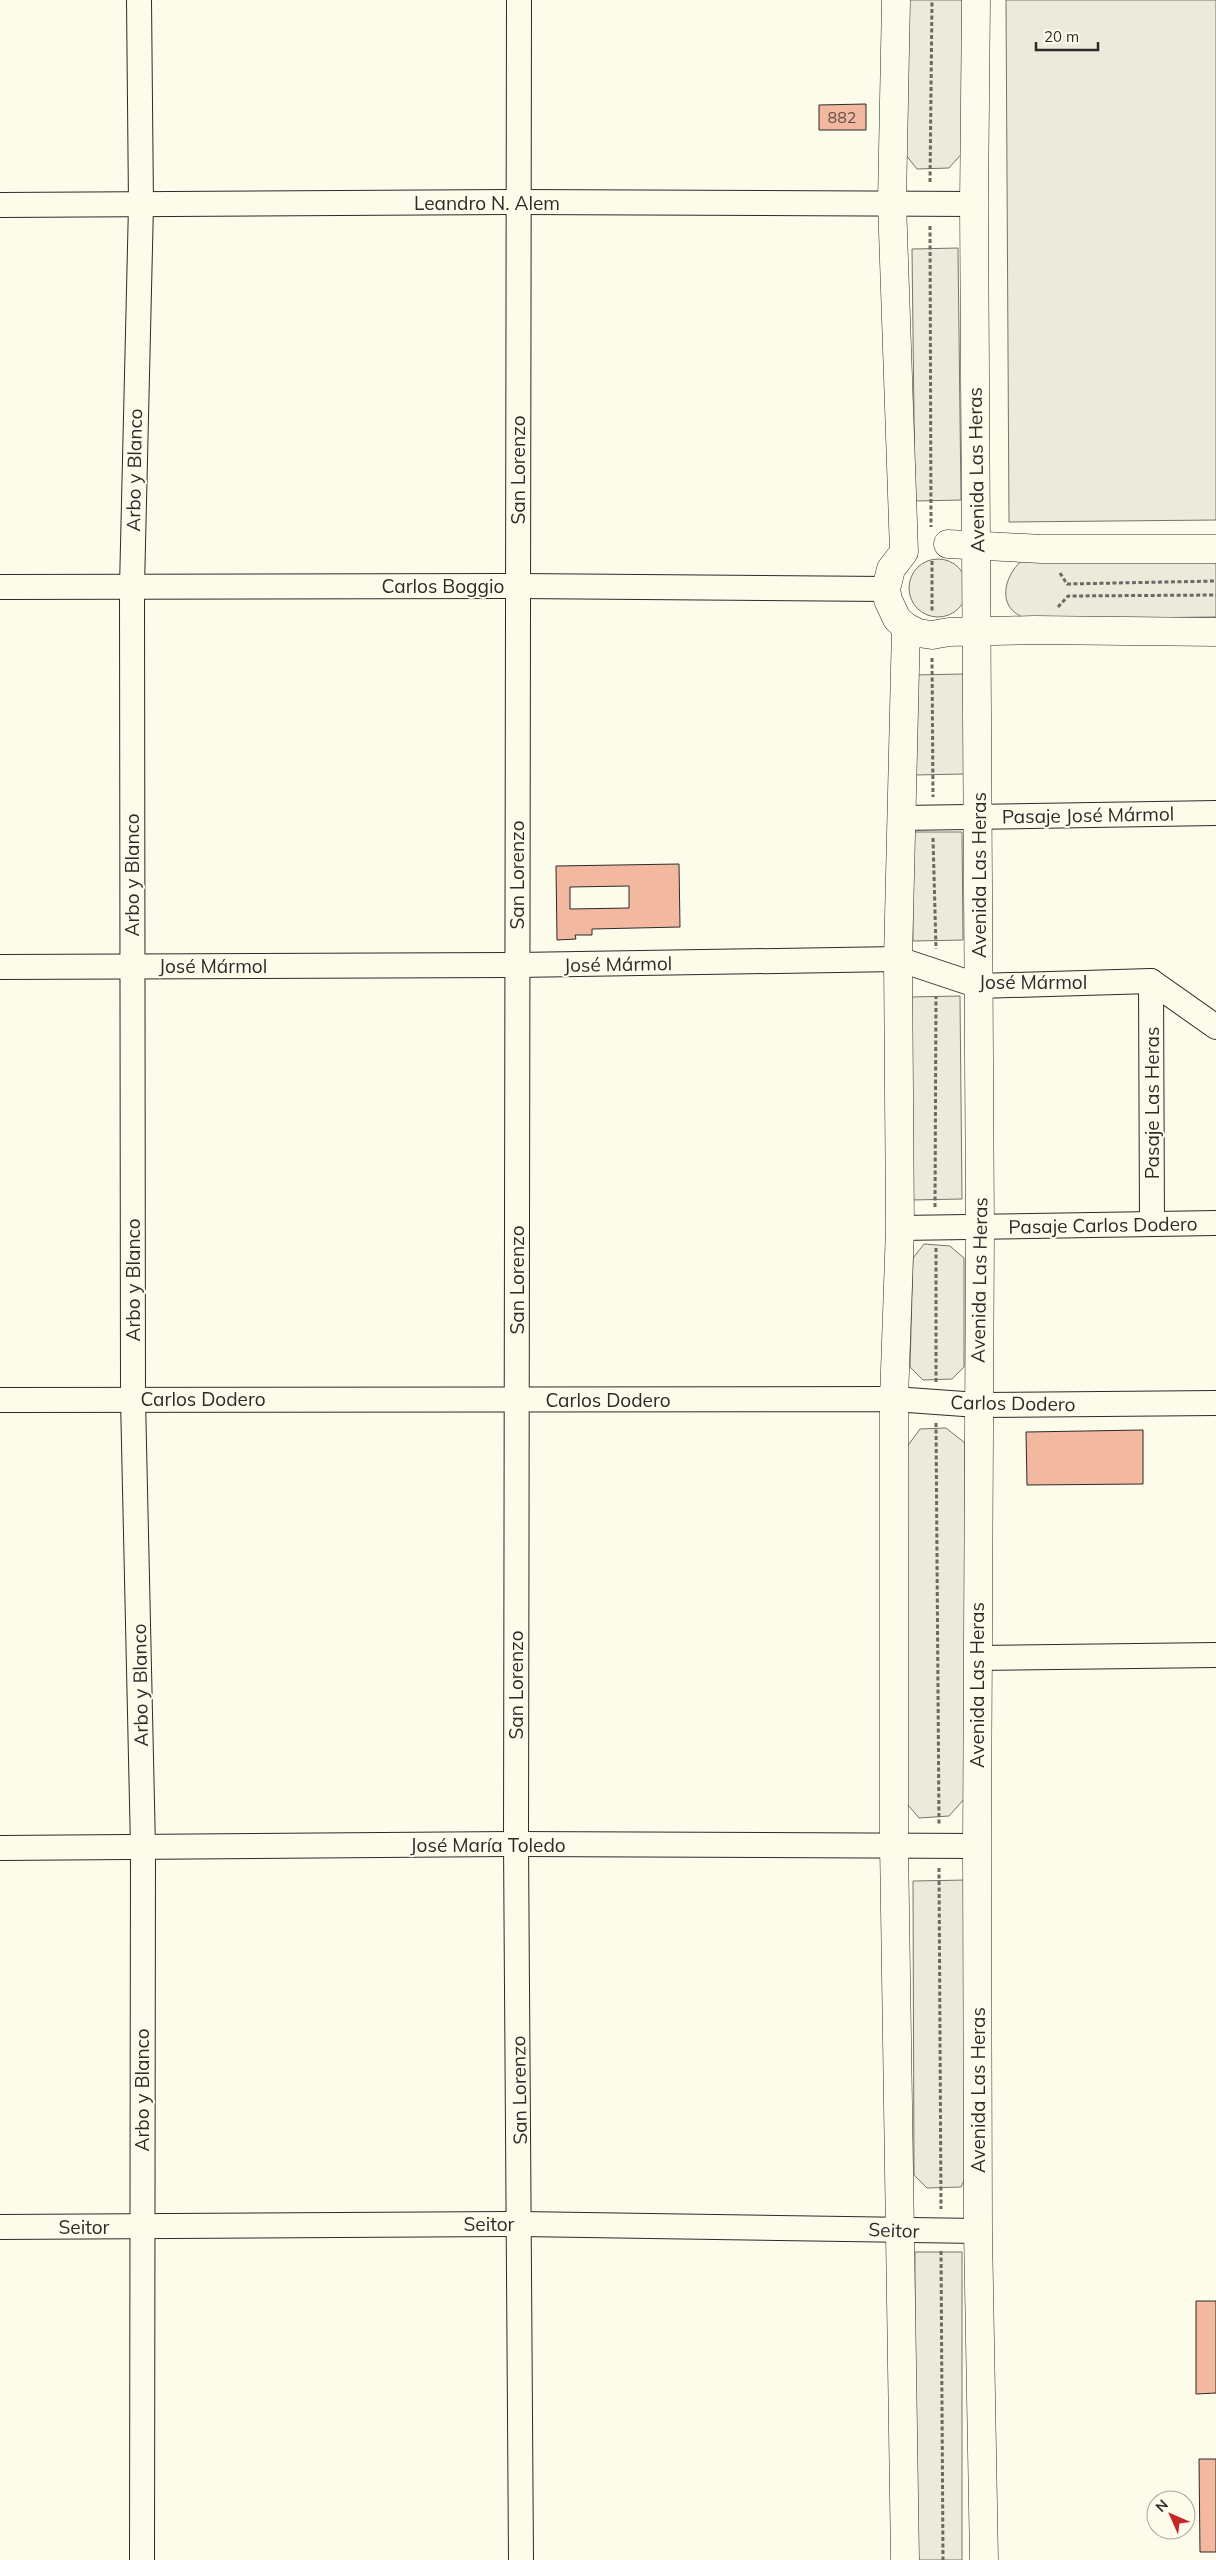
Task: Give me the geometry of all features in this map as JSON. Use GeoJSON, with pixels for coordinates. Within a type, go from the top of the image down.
{"type":"FeatureCollection","features":[{"type":"Feature","properties":{"kind":"main road"},"geometry":{"type":"LineString","coordinates":[[896,0],[892,202],[904,552]]}},
{"type":"Feature","properties":{"kind":"main road","name":"Avenida Las Heras"},"geometry":{"type":"LineString","coordinates":[[976,0],[974,204],[978,601],[980,1228],[977,1658],[978,2231],[984,2560]]}},
{"type":"Feature","properties":{"kind":"main road"},"geometry":{"type":"LineString","coordinates":[[905,2560],[894,1844],[894,1399],[900,1228],[898,959],[901,818],[891,569],[904,552],[922,543],[1042,549],[1216,549]]}},
{"type":"Feature","properties":{"kind":"main road"},"geometry":{"type":"LineString","coordinates":[[940,543],[966,556],[977,574]]}},
{"type":"Feature","properties":{"kind":"main road"},"geometry":{"type":"LineString","coordinates":[[940,634],[967,620],[978,601]]}},
{"type":"Feature","properties":{"kind":"main road"},"geometry":{"type":"LineString","coordinates":[[894,609],[918,633],[940,634],[1034,630],[1216,632]]}},
{"type":"Feature","properties":{"kind":"street","name":"Arbo y Blanco"},"geometry":{"type":"LineString","coordinates":[[139,0],[141,205],[132,587],[132,966],[133,1399],[143,1848],[142,2560]]}},
{"type":"Feature","properties":{"kind":"street","name":"San Lorenzo"},"geometry":{"type":"LineString","coordinates":[[519,0],[516,1844],[521,2560]]}},
{"type":"Feature","properties":{"kind":"street","name":"Leandro N. Alem"},"geometry":{"type":"LineString","coordinates":[[0,205],[518,202],[930,202],[974,204]]}},
{"type":"Feature","properties":{"kind":"street","name":"Carlos Boggio"},"geometry":{"type":"LineString","coordinates":[[0,587],[517,586],[894,609]]}},
{"type":"Feature","properties":{"kind":"street","name":"Pasaje José Mármol"},"geometry":{"type":"LineString","coordinates":[[901,818],[1216,814]]}},
{"type":"Feature","properties":{"kind":"street","name":"José Mármol"},"geometry":{"type":"LineString","coordinates":[[0,967],[517,965],[898,959],[936,970],[979,986],[1151,981]]}},
{"type":"Feature","properties":{"kind":"street"},"geometry":{"type":"LineString","coordinates":[[1151,981],[1216,1027]]}},
{"type":"Feature","properties":{"kind":"street","name":"Pasaje Las Heras"},"geometry":{"type":"LineString","coordinates":[[1151,981],[1152,1224]]}},
{"type":"Feature","properties":{"kind":"street","name":"Pasaje Carlos Dodero"},"geometry":{"type":"LineString","coordinates":[[900,1228],[1216,1223]]}},
{"type":"Feature","properties":{"kind":"street","name":"Carlos Dodero"},"geometry":{"type":"LineString","coordinates":[[0,1400],[517,1401],[894,1399],[978,1404],[1216,1402]]}},
{"type":"Feature","properties":{"kind":"street"},"geometry":{"type":"LineString","coordinates":[[977,1658],[1216,1656]]}},
{"type":"Feature","properties":{"kind":"street","name":"José María Toledo"},"geometry":{"type":"LineString","coordinates":[[0,1848],[516,1844],[894,1844],[977,1846]]}},
{"type":"Feature","properties":{"kind":"street","name":"Seitor"},"geometry":{"type":"LineString","coordinates":[[0,2227],[520,2224],[978,2231]]}},
{"type":"Feature","properties":{"kind":"path"},"geometry":{"type":"LineString","coordinates":[[932,0],[930,202],[940,543],[940,634],[933,817],[936,970],[936,1401],[943,2560]]}},
{"type":"Feature","properties":{"kind":"path"},"geometry":{"type":"LineString","coordinates":[[1042,549],[1067,584],[1216,581]]}},
{"type":"Feature","properties":{"kind":"path"},"geometry":{"type":"LineString","coordinates":[[1034,630],[1068,596],[1216,595]]}},
{"type":"Feature","properties":{"kind":"shaded area"},"geometry":{"type":"Polygon","coordinates":[[[907,0],[965,0],[965,150],[949,168],[917,169],[905,154],[907,0]]]}},
{"type":"Feature","properties":{"kind":"shaded area"},"geometry":{"type":"Polygon","coordinates":[[[1006,0],[1216,0],[1216,520],[1009,522],[1006,0]]]}},
{"type":"Feature","properties":{"kind":"shaded area"},"geometry":{"type":"Polygon","coordinates":[[[958,248],[961,500],[915,501],[912,249],[958,248]]]}},
{"type":"Feature","properties":{"kind":"shaded area"},"geometry":{"type":"Polygon","coordinates":[[[938,559],[949,561],[962,572],[967,588],[965,599],[954,612],[938,617],[927,615],[914,604],[909,588],[911,577],[922,564],[938,559]]]}},
{"type":"Feature","properties":{"kind":"shaded area"},"geometry":{"type":"Polygon","coordinates":[[[1024,559],[1216,560],[1216,617],[1035,619],[1022,617],[1012,610],[1008,603],[1006,587],[1013,571],[1024,559]]]}},
{"type":"Feature","properties":{"kind":"shaded area"},"geometry":{"type":"Polygon","coordinates":[[[964,674],[965,774],[914,775],[913,675],[964,674]]]}},
{"type":"Feature","properties":{"kind":"shaded area"},"geometry":{"type":"Polygon","coordinates":[[[912,832],[962,832],[963,940],[913,941],[912,832]]]}},
{"type":"Feature","properties":{"kind":"shaded area"},"geometry":{"type":"Polygon","coordinates":[[[960,996],[962,1199],[911,1200],[910,997],[960,996]]]}},
{"type":"Feature","properties":{"kind":"shaded area"},"geometry":{"type":"Polygon","coordinates":[[[924,1244],[950,1246],[964,1258],[964,1367],[952,1379],[923,1380],[910,1367],[913,1258],[924,1244]]]}},
{"type":"Feature","properties":{"kind":"shaded area"},"geometry":{"type":"Polygon","coordinates":[[[946,1428],[965,1443],[965,1798],[949,1816],[919,1818],[903,1799],[906,1448],[920,1429],[946,1428]]]}},
{"type":"Feature","properties":{"kind":"shaded area"},"geometry":{"type":"Polygon","coordinates":[[[967,1880],[970,2168],[961,2187],[927,2188],[914,2175],[913,1881],[967,1880]]]}},
{"type":"Feature","properties":{"kind":"shaded area"},"geometry":{"type":"Polygon","coordinates":[[[915,2252],[962,2252],[962,2560],[914,2560],[915,2252]]]}},
{"type":"Feature","properties":{"kind":"building"},"geometry":{"type":"Polygon","coordinates":[[[866,104],[866,130],[819,130],[819,105],[866,104]]]}},
{"type":"Feature","properties":{"kind":"building"},"geometry":{"type":"Polygon","coordinates":[[[679,864],[680,927],[592,929],[592,935],[575,935],[576,939],[557,940],[556,866],[679,864]],[[629,886],[570,887],[570,909],[629,908],[629,886]]]}},
{"type":"Feature","properties":{"kind":"building"},"geometry":{"type":"Polygon","coordinates":[[[1143,1430],[1143,1484],[1027,1485],[1026,1432],[1143,1430]]]}},
{"type":"Feature","properties":{"kind":"building"},"geometry":{"type":"Polygon","coordinates":[[[1196,2301],[1216,2301],[1216,2393],[1196,2394],[1196,2301]]]}},
{"type":"Feature","properties":{"kind":"building"},"geometry":{"type":"Polygon","coordinates":[[[1199,2459],[1216,2459],[1216,2552],[1200,2552],[1199,2459]]]}}]}
